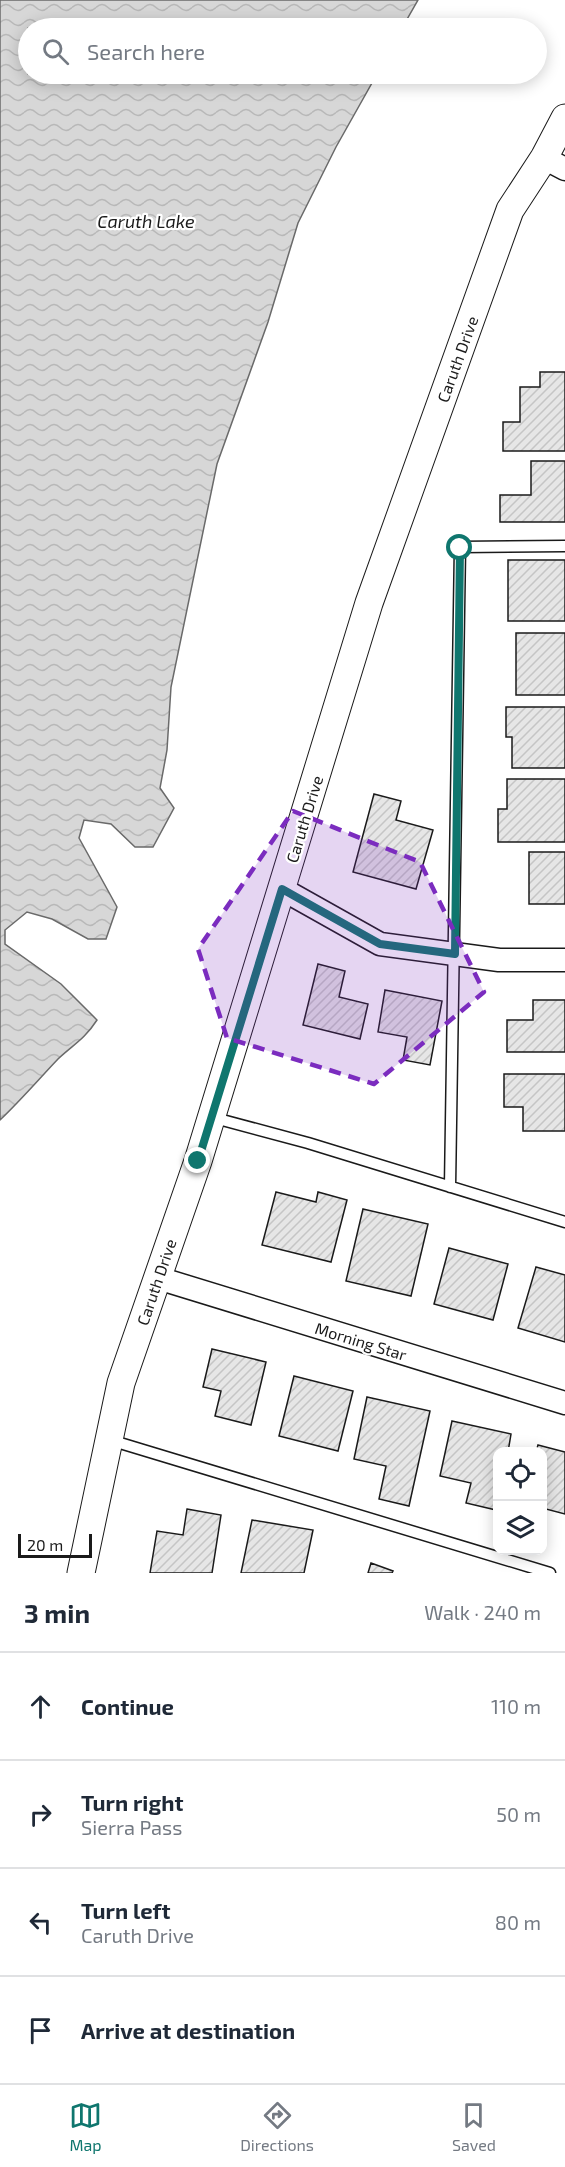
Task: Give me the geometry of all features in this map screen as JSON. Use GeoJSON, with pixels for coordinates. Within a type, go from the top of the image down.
{"type":"FeatureCollection","features":[{"type":"Feature","properties":{"kind":"street","name":"Caruth Drive"},"geometry":{"type":"LineString","coordinates":[[81,1573],[121,1383],[198,1161],[377,580],[510,210],[555,164],[565,118]]}},
{"type":"Feature","properties":{"kind":"street"},"geometry":{"type":"LineString","coordinates":[[282,889],[380,944],[499,960],[565,960]]}},
{"type":"Feature","properties":{"kind":"street","name":"Morning Star"},"geometry":{"type":"LineString","coordinates":[[158,1278],[565,1403]]}},
{"type":"Feature","properties":{"kind":"lane"},"geometry":{"type":"LineString","coordinates":[[450,1186],[460,548],[565,546]]}},
{"type":"Feature","properties":{"kind":"lane"},"geometry":{"type":"LineString","coordinates":[[210,1117],[450,1186],[565,1222]]}},
{"type":"Feature","properties":{"kind":"lane"},"geometry":{"type":"LineString","coordinates":[[110,1440],[550,1573]]}},
{"type":"Feature","properties":{"kind":"highlighted area"},"geometry":{"type":"Polygon","coordinates":[[[293,811],[420,862],[484,992],[374,1084],[227,1038],[198,949],[293,811]]]}},
{"type":"Feature","properties":{"kind":"water","name":"Caruth Lake"},"geometry":{"type":"Polygon","coordinates":[[[0,0],[418,0],[408,18],[18,18],[18,84],[371,84],[336,147],[298,223],[268,322],[217,464],[171,687],[167,750],[160,788],[174,808],[153,847],[135,847],[111,824],[84,820],[79,838],[117,907],[106,939],[88,939],[52,919],[27,912],[5,930],[5,944],[61,984],[97,1020],[0,1120],[0,0]]]}},
{"type":"Feature","properties":{"kind":"building"},"geometry":{"type":"Polygon","coordinates":[[[540,372],[565,372],[565,451],[503,451],[503,422],[520,422],[520,387],[540,387],[540,372]]]}},
{"type":"Feature","properties":{"kind":"building"},"geometry":{"type":"Polygon","coordinates":[[[531,461],[565,461],[565,522],[500,522],[500,495],[531,495],[531,461]]]}},
{"type":"Feature","properties":{"kind":"building"},"geometry":{"type":"Polygon","coordinates":[[[508,560],[565,560],[565,621],[508,621],[508,560]]]}},
{"type":"Feature","properties":{"kind":"building"},"geometry":{"type":"Polygon","coordinates":[[[516,633],[565,633],[565,695],[516,695],[516,633]]]}},
{"type":"Feature","properties":{"kind":"building"},"geometry":{"type":"Polygon","coordinates":[[[506,707],[565,707],[565,768],[512,768],[512,737],[506,737],[506,707]]]}},
{"type":"Feature","properties":{"kind":"building"},"geometry":{"type":"Polygon","coordinates":[[[507,779],[565,779],[565,842],[498,842],[498,809],[507,809],[507,779]]]}},
{"type":"Feature","properties":{"kind":"building"},"geometry":{"type":"Polygon","coordinates":[[[374,794],[401,801],[396,820],[433,830],[416,889],[353,872],[374,794]]]}},
{"type":"Feature","properties":{"kind":"building"},"geometry":{"type":"Polygon","coordinates":[[[529,852],[565,852],[565,904],[529,904],[529,852]]]}},
{"type":"Feature","properties":{"kind":"building"},"geometry":{"type":"Polygon","coordinates":[[[318,964],[345,971],[339,997],[368,1004],[360,1039],[303,1025],[318,964]]]}},
{"type":"Feature","properties":{"kind":"building"},"geometry":{"type":"Polygon","coordinates":[[[385,990],[442,1001],[430,1065],[403,1060],[407,1037],[378,1032],[385,990]]]}},
{"type":"Feature","properties":{"kind":"building"},"geometry":{"type":"Polygon","coordinates":[[[533,1000],[565,1000],[565,1052],[507,1052],[507,1020],[533,1020],[533,1000]]]}},
{"type":"Feature","properties":{"kind":"building"},"geometry":{"type":"Polygon","coordinates":[[[504,1074],[565,1074],[565,1131],[523,1131],[523,1107],[504,1107],[504,1074]]]}},
{"type":"Feature","properties":{"kind":"building"},"geometry":{"type":"Polygon","coordinates":[[[276,1192],[316,1202],[318,1192],[347,1200],[331,1262],[262,1245],[276,1192]]]}},
{"type":"Feature","properties":{"kind":"building"},"geometry":{"type":"Polygon","coordinates":[[[363,1209],[428,1224],[411,1296],[346,1281],[363,1209]]]}},
{"type":"Feature","properties":{"kind":"building"},"geometry":{"type":"Polygon","coordinates":[[[449,1248],[508,1264],[493,1320],[434,1304],[449,1248]]]}},
{"type":"Feature","properties":{"kind":"building"},"geometry":{"type":"Polygon","coordinates":[[[536,1267],[565,1275],[565,1342],[518,1328],[536,1267]]]}},
{"type":"Feature","properties":{"kind":"building"},"geometry":{"type":"Polygon","coordinates":[[[212,1349],[266,1362],[251,1425],[215,1416],[221,1391],[203,1387],[212,1349]]]}},
{"type":"Feature","properties":{"kind":"building"},"geometry":{"type":"Polygon","coordinates":[[[294,1376],[353,1391],[338,1451],[279,1436],[294,1376]]]}},
{"type":"Feature","properties":{"kind":"building"},"geometry":{"type":"Polygon","coordinates":[[[367,1397],[430,1411],[409,1506],[379,1499],[386,1466],[354,1459],[367,1397]]]}},
{"type":"Feature","properties":{"kind":"building"},"geometry":{"type":"Polygon","coordinates":[[[452,1421],[511,1434],[509,1447],[493,1447],[493,1509],[466,1503],[471,1483],[440,1476],[452,1421]]]}},
{"type":"Feature","properties":{"kind":"building"},"geometry":{"type":"Polygon","coordinates":[[[547,1447],[565,1452],[565,1514],[547,1509],[547,1447]]]}},
{"type":"Feature","properties":{"kind":"building"},"geometry":{"type":"Polygon","coordinates":[[[187,1509],[221,1515],[212,1573],[150,1573],[157,1531],[183,1535],[187,1509]]]}},
{"type":"Feature","properties":{"kind":"building"},"geometry":{"type":"Polygon","coordinates":[[[252,1520],[313,1530],[304,1573],[241,1573],[252,1520]]]}},
{"type":"Feature","properties":{"kind":"building"},"geometry":{"type":"Polygon","coordinates":[[[371,1563],[393,1571],[392,1573],[368,1573],[371,1563]]]}},
{"type":"Feature","properties":{"kind":"route"},"geometry":{"type":"LineString","coordinates":[[198,1161],[282,889],[380,944],[455,954],[460,548]]}}]}
